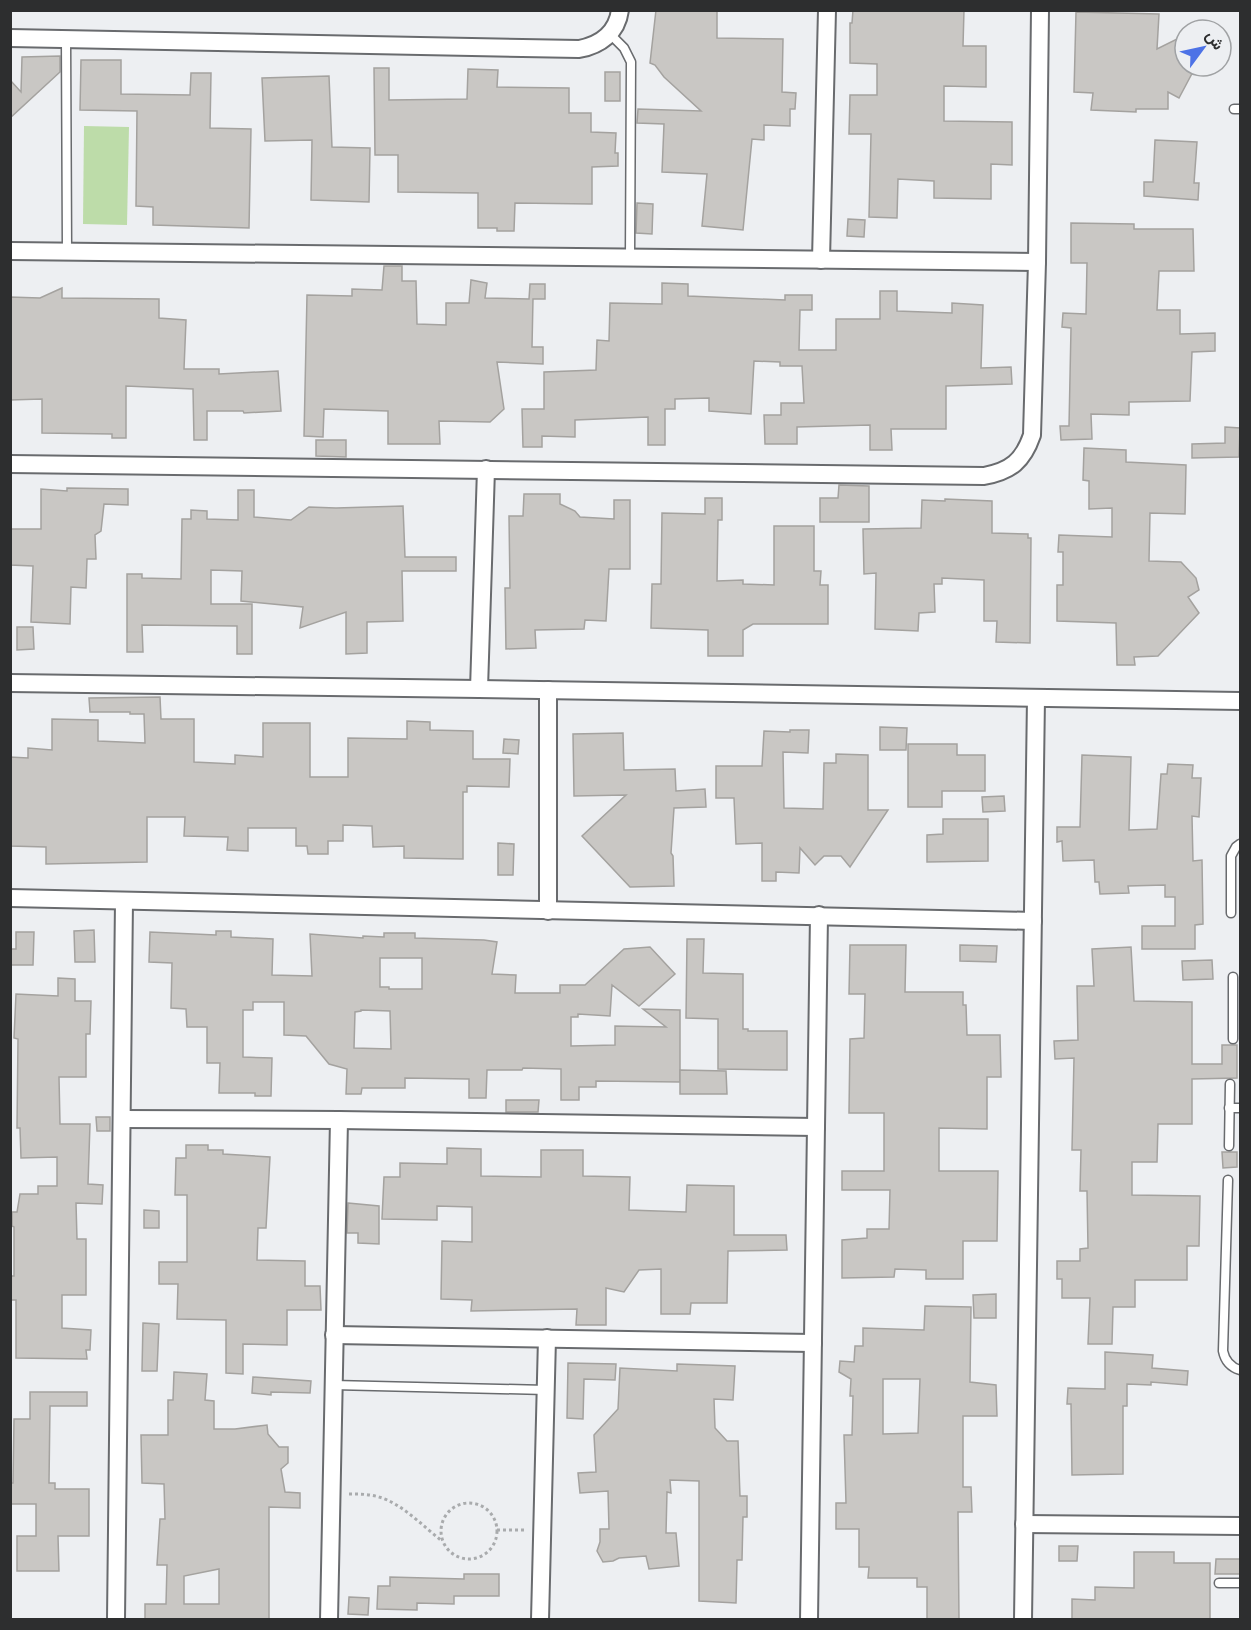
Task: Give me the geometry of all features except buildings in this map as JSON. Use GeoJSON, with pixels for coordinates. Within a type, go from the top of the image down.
{"type":"FeatureCollection","features":[{"type":"Feature","properties":{"kind":"street"},"geometry":{"type":"LineString","coordinates":[[10,38],[579,49],[601,42],[610,34],[620,10]]}},
{"type":"Feature","properties":{"kind":"street"},"geometry":{"type":"LineString","coordinates":[[821,260],[827,10]]}},
{"type":"Feature","properties":{"kind":"street"},"geometry":{"type":"LineString","coordinates":[[10,464],[984,476],[998,474],[1021,459],[1032,435],[1040,10]]}},
{"type":"Feature","properties":{"kind":"street"},"geometry":{"type":"LineString","coordinates":[[10,251],[1037,262]]}},
{"type":"Feature","properties":{"kind":"street"},"geometry":{"type":"LineString","coordinates":[[478,688],[486,469]]}},
{"type":"Feature","properties":{"kind":"street"},"geometry":{"type":"LineString","coordinates":[[10,683],[478,688],[1240,701]]}},
{"type":"Feature","properties":{"kind":"street"},"geometry":{"type":"LineString","coordinates":[[548,690],[548,911]]}},
{"type":"Feature","properties":{"kind":"street"},"geometry":{"type":"LineString","coordinates":[[1023,1620],[1036,698]]}},
{"type":"Feature","properties":{"kind":"street"},"geometry":{"type":"LineString","coordinates":[[10,898],[1033,921]]}},
{"type":"Feature","properties":{"kind":"street"},"geometry":{"type":"LineString","coordinates":[[116,1620],[124,901]]}},
{"type":"Feature","properties":{"kind":"street"},"geometry":{"type":"LineString","coordinates":[[809,1620],[819,915]]}},
{"type":"Feature","properties":{"kind":"street"},"geometry":{"type":"LineString","coordinates":[[122,1119],[816,1126]]}},
{"type":"Feature","properties":{"kind":"street"},"geometry":{"type":"LineString","coordinates":[[329,1620],[339,1120]]}},
{"type":"Feature","properties":{"kind":"street"},"geometry":{"type":"LineString","coordinates":[[334,1335],[813,1343]]}},
{"type":"Feature","properties":{"kind":"street"},"geometry":{"type":"LineString","coordinates":[[540,1620],[547,1338]]}},
{"type":"Feature","properties":{"kind":"street"},"geometry":{"type":"LineString","coordinates":[[1024,1524],[1240,1526]]}},
{"type":"Feature","properties":{"kind":"lane"},"geometry":{"type":"LineString","coordinates":[[610,34],[627,52],[632,67],[630,258]]}},
{"type":"Feature","properties":{"kind":"lane"},"geometry":{"type":"LineString","coordinates":[[66,39],[66,251]]}},
{"type":"Feature","properties":{"kind":"lane"},"geometry":{"type":"LineString","coordinates":[[1231,913],[1231,856],[1240,844]]}},
{"type":"Feature","properties":{"kind":"lane"},"geometry":{"type":"LineString","coordinates":[[1233,977],[1236,1002],[1233,1039]]}},
{"type":"Feature","properties":{"kind":"lane"},"geometry":{"type":"LineString","coordinates":[[1229,1146],[1230,1084]]}},
{"type":"Feature","properties":{"kind":"lane"},"geometry":{"type":"LineString","coordinates":[[1229,1108],[1240,1108]]}},
{"type":"Feature","properties":{"kind":"lane"},"geometry":{"type":"LineString","coordinates":[[1228,1180],[1223,1351],[1227,1362],[1240,1370]]}},
{"type":"Feature","properties":{"kind":"lane"},"geometry":{"type":"LineString","coordinates":[[333,1385],[546,1390]]}},
{"type":"Feature","properties":{"kind":"lane"},"geometry":{"type":"LineString","coordinates":[[1219,1583],[1240,1583]]}},
{"type":"Feature","properties":{"kind":"path"},"geometry":{"type":"LineString","coordinates":[[331,1493],[368,1495],[388,1500],[443,1543],[454,1555],[462,1559],[471,1559],[487,1553],[496,1539],[496,1522],[486,1509],[479,1505],[463,1503],[448,1512],[444,1518],[441,1526],[443,1543]]}},
{"type":"Feature","properties":{"kind":"path"},"geometry":{"type":"LineString","coordinates":[[497,1530],[542,1530]]}},
{"type":"Feature","properties":{"kind":"green space"},"geometry":{"type":"Polygon","coordinates":[[[84,126],[129,127],[127,225],[83,224],[84,126]]]}}]}
